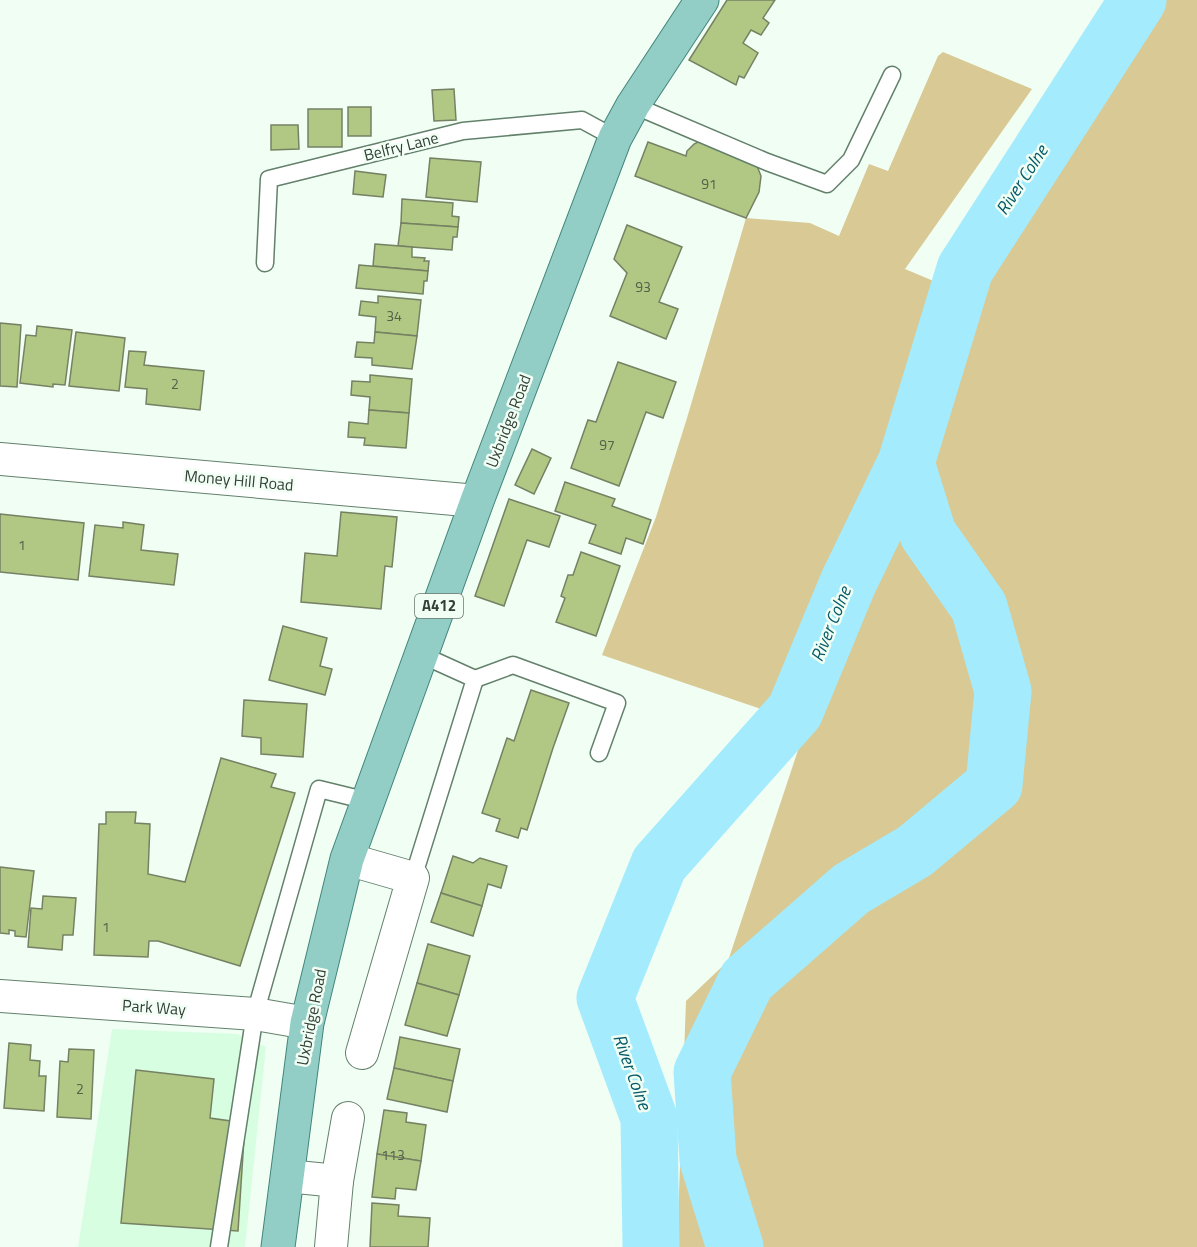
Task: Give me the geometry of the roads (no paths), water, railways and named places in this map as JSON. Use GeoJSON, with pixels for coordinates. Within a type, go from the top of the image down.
{"type":"FeatureCollection","features":[{"type":"Feature","properties":{"kind":"main road","name":"Uxbridge Road"},"geometry":{"type":"LineString","coordinates":[[279,1247],[307,1023],[347,859],[477,501],[615,138],[633,105],[702,0]]}},
{"type":"Feature","properties":{"kind":"street","name":"Money Hill Road"},"geometry":{"type":"LineString","coordinates":[[0,459],[477,501]]}},
{"type":"Feature","properties":{"kind":"street"},"geometry":{"type":"LineString","coordinates":[[347,859],[413,878],[362,1053]]}},
{"type":"Feature","properties":{"kind":"street","name":"Park Way"},"geometry":{"type":"LineString","coordinates":[[0,996],[255,1014],[307,1023]]}},
{"type":"Feature","properties":{"kind":"street"},"geometry":{"type":"LineString","coordinates":[[331,1247],[337,1180],[348,1118]]}},
{"type":"Feature","properties":{"kind":"street"},"geometry":{"type":"LineString","coordinates":[[287,1176],[337,1180]]}},
{"type":"Feature","properties":{"kind":"lane"},"geometry":{"type":"LineString","coordinates":[[633,105],[758,158],[827,184],[850,160],[892,75]]}},
{"type":"Feature","properties":{"kind":"lane","name":"Belfry Lane"},"geometry":{"type":"LineString","coordinates":[[265,263],[269,179],[463,131],[582,120],[615,138]]}},
{"type":"Feature","properties":{"kind":"lane"},"geometry":{"type":"LineString","coordinates":[[422,655],[475,679],[513,665],[617,703],[599,753]]}},
{"type":"Feature","properties":{"kind":"lane"},"geometry":{"type":"LineString","coordinates":[[413,878],[475,679]]}},
{"type":"Feature","properties":{"kind":"lane"},"geometry":{"type":"LineString","coordinates":[[219,1247],[255,1014],[319,789],[368,801]]}},
{"type":"Feature","properties":{"kind":"waterway","name":"River Colne"},"geometry":{"type":"LineString","coordinates":[[651,1247],[649,1118],[605,998],[659,864],[795,711],[848,583],[906,463],[965,269],[1138,0]]}},
{"type":"Feature","properties":{"kind":"waterway"},"geometry":{"type":"LineString","coordinates":[[735,1247],[708,1160],[702,1072],[747,980],[851,889],[915,851],[994,785],[1003,691],[979,607],[928,534],[906,463]]}}]}
